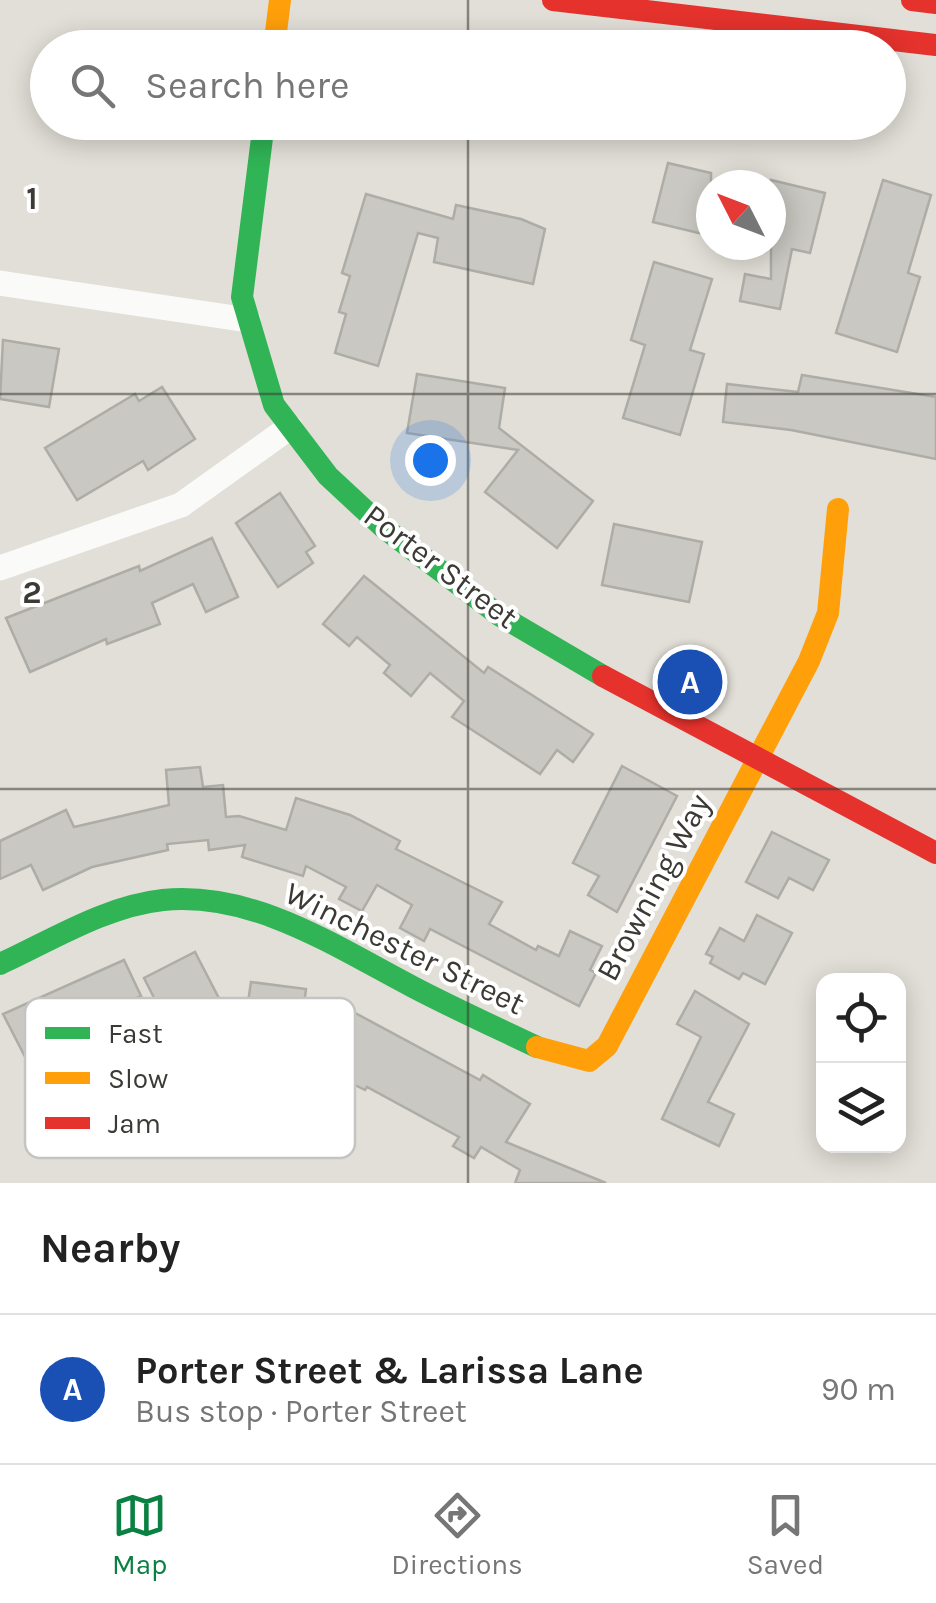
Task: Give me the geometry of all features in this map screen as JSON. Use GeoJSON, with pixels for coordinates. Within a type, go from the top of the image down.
{"type":"FeatureCollection","features":[{"type":"Feature","properties":{"kind":"street"},"geometry":{"type":"LineString","coordinates":[[276,30],[280,0]]}},
{"type":"Feature","properties":{"kind":"street"},"geometry":{"type":"LineString","coordinates":[[552,0],[814,30]]}},
{"type":"Feature","properties":{"kind":"street"},"geometry":{"type":"LineString","coordinates":[[912,0],[936,3]]}},
{"type":"Feature","properties":{"kind":"street"},"geometry":{"type":"LineString","coordinates":[[906,41],[936,44]]}},
{"type":"Feature","properties":{"kind":"street","name":"Porter Street"},"geometry":{"type":"LineString","coordinates":[[262,140],[242,296],[274,405],[328,476],[384,528],[499,614],[757,759],[936,853]]}},
{"type":"Feature","properties":{"kind":"street"},"geometry":{"type":"LineString","coordinates":[[0,282],[248,320]]}},
{"type":"Feature","properties":{"kind":"street"},"geometry":{"type":"LineString","coordinates":[[0,568],[181,505],[290,427]]}},
{"type":"Feature","properties":{"kind":"street","name":"Browning Way"},"geometry":{"type":"LineString","coordinates":[[607,1046],[808,661],[828,613],[838,509]]}},
{"type":"Feature","properties":{"kind":"street","name":"Winchester Street"},"geometry":{"type":"LineString","coordinates":[[0,964],[126,910],[159,900],[192,898],[248,910],[294,927],[551,1054],[588,1061],[607,1046]]}},
{"type":"Feature","properties":{"kind":"building"},"geometry":{"type":"Polygon","coordinates":[[[668,163],[698,170],[696,232],[653,222],[668,163]]]}},
{"type":"Feature","properties":{"kind":"building"},"geometry":{"type":"Polygon","coordinates":[[[883,180],[931,195],[908,273],[920,277],[897,352],[836,333],[883,180]]]}},
{"type":"Feature","properties":{"kind":"building"},"geometry":{"type":"Polygon","coordinates":[[[786,184],[825,193],[810,253],[792,249],[780,309],[740,301],[745,274],[771,279],[771,260],[786,260],[786,184]]]}},
{"type":"Feature","properties":{"kind":"building"},"geometry":{"type":"Polygon","coordinates":[[[366,194],[453,219],[456,205],[521,219],[545,229],[533,284],[434,262],[438,238],[418,233],[378,366],[335,353],[346,314],[339,312],[350,276],[342,273],[366,194]]]}},
{"type":"Feature","properties":{"kind":"building"},"geometry":{"type":"Polygon","coordinates":[[[654,262],[712,279],[690,350],[704,354],[680,435],[623,418],[645,345],[631,340],[654,262]]]}},
{"type":"Feature","properties":{"kind":"building"},"geometry":{"type":"Polygon","coordinates":[[[3,340],[59,349],[49,407],[0,399],[3,340]]]}},
{"type":"Feature","properties":{"kind":"building"},"geometry":{"type":"Polygon","coordinates":[[[417,374],[505,388],[499,428],[593,501],[557,548],[485,492],[518,450],[407,433],[417,374]]]}},
{"type":"Feature","properties":{"kind":"building"},"geometry":{"type":"Polygon","coordinates":[[[802,375],[936,397],[936,459],[791,430],[723,422],[727,384],[798,392],[802,375]]]}},
{"type":"Feature","properties":{"kind":"building"},"geometry":{"type":"Polygon","coordinates":[[[162,387],[195,439],[148,470],[143,461],[77,500],[45,448],[135,394],[139,401],[162,387]]]}},
{"type":"Feature","properties":{"kind":"building"},"geometry":{"type":"Polygon","coordinates":[[[280,493],[315,546],[306,552],[313,563],[278,587],[236,523],[280,493]]]}},
{"type":"Feature","properties":{"kind":"building"},"geometry":{"type":"Polygon","coordinates":[[[614,524],[702,542],[689,602],[602,585],[614,524]]]}},
{"type":"Feature","properties":{"kind":"building"},"geometry":{"type":"Polygon","coordinates":[[[212,538],[238,597],[206,612],[193,584],[152,603],[160,624],[107,644],[106,639],[30,672],[6,618],[139,566],[140,571],[212,538]]]}},
{"type":"Feature","properties":{"kind":"building"},"geometry":{"type":"Polygon","coordinates":[[[364,576],[484,673],[488,667],[593,734],[573,762],[557,750],[540,774],[452,717],[464,701],[430,673],[411,696],[384,673],[390,665],[357,637],[349,646],[323,624],[364,576]]]}},
{"type":"Feature","properties":{"kind":"building"},"geometry":{"type":"Polygon","coordinates":[[[622,766],[677,796],[617,912],[588,895],[599,876],[573,863],[622,766]]]}},
{"type":"Feature","properties":{"kind":"building"},"geometry":{"type":"Polygon","coordinates":[[[200,767],[203,787],[223,785],[226,817],[239,816],[286,830],[296,798],[350,815],[400,841],[396,849],[502,902],[489,924],[536,950],[538,946],[559,956],[570,931],[602,946],[590,970],[596,973],[579,1006],[430,929],[424,941],[400,928],[412,905],[377,885],[362,911],[339,899],[346,887],[306,866],[303,876],[242,857],[245,845],[209,850],[208,840],[167,844],[168,850],[92,867],[43,890],[31,865],[0,879],[0,841],[66,810],[74,827],[169,805],[166,770],[200,767]]]}},
{"type":"Feature","properties":{"kind":"building"},"geometry":{"type":"Polygon","coordinates":[[[772,832],[829,860],[813,890],[789,878],[778,898],[746,882],[772,832]]]}},
{"type":"Feature","properties":{"kind":"building"},"geometry":{"type":"Polygon","coordinates":[[[757,915],[792,933],[765,984],[743,973],[739,979],[710,963],[713,957],[706,954],[720,928],[744,941],[757,915]]]}},
{"type":"Feature","properties":{"kind":"building"},"geometry":{"type":"Polygon","coordinates":[[[195,952],[219,998],[154,998],[144,978],[195,952]]]}},
{"type":"Feature","properties":{"kind":"building"},"geometry":{"type":"Polygon","coordinates":[[[124,960],[141,996],[137,998],[39,998],[124,960]]]}},
{"type":"Feature","properties":{"kind":"building"},"geometry":{"type":"Polygon","coordinates":[[[251,982],[306,989],[305,998],[249,998],[251,982]]]}},
{"type":"Feature","properties":{"kind":"building"},"geometry":{"type":"Polygon","coordinates":[[[695,991],[749,1024],[708,1102],[734,1114],[719,1146],[662,1119],[701,1037],[677,1024],[695,991]]]}},
{"type":"Feature","properties":{"kind":"building"},"geometry":{"type":"Polygon","coordinates":[[[25,1004],[25,1057],[3,1014],[25,1004]]]}},
{"type":"Feature","properties":{"kind":"building"},"geometry":{"type":"Polygon","coordinates":[[[355,1013],[480,1080],[483,1075],[530,1104],[506,1142],[606,1183],[515,1183],[520,1170],[481,1147],[474,1158],[453,1146],[459,1137],[367,1087],[365,1090],[355,1085],[355,1013]]]}},
{"type":"Feature","properties":{"kind":"traffic: fast"},"geometry":{"type":"LineString","coordinates":[[262,140],[242,297],[274,405],[328,476],[384,528],[499,615],[603,676]]}},
{"type":"Feature","properties":{"kind":"traffic: fast"},"geometry":{"type":"LineString","coordinates":[[0,964],[80,925],[142,903],[197,900],[230,904],[293,925],[537,1047]]}},
{"type":"Feature","properties":{"kind":"traffic: slow"},"geometry":{"type":"LineString","coordinates":[[276,30],[280,0]]}},
{"type":"Feature","properties":{"kind":"traffic: slow"},"geometry":{"type":"LineString","coordinates":[[537,1047],[589,1061],[607,1046],[809,661],[828,613],[838,509]]}},
{"type":"Feature","properties":{"kind":"traffic: jam"},"geometry":{"type":"LineString","coordinates":[[553,0],[808,30]]}},
{"type":"Feature","properties":{"kind":"traffic: jam"},"geometry":{"type":"LineString","coordinates":[[912,0],[936,3]]}},
{"type":"Feature","properties":{"kind":"traffic: jam"},"geometry":{"type":"LineString","coordinates":[[906,41],[936,45]]}},
{"type":"Feature","properties":{"kind":"traffic: jam"},"geometry":{"type":"LineString","coordinates":[[603,676],[936,853]]}},
{"type":"Feature","properties":{"kind":"place","name":"Porter Street & Larissa Lane"},"geometry":{"type":"Point","coordinates":[690,682]}}]}
